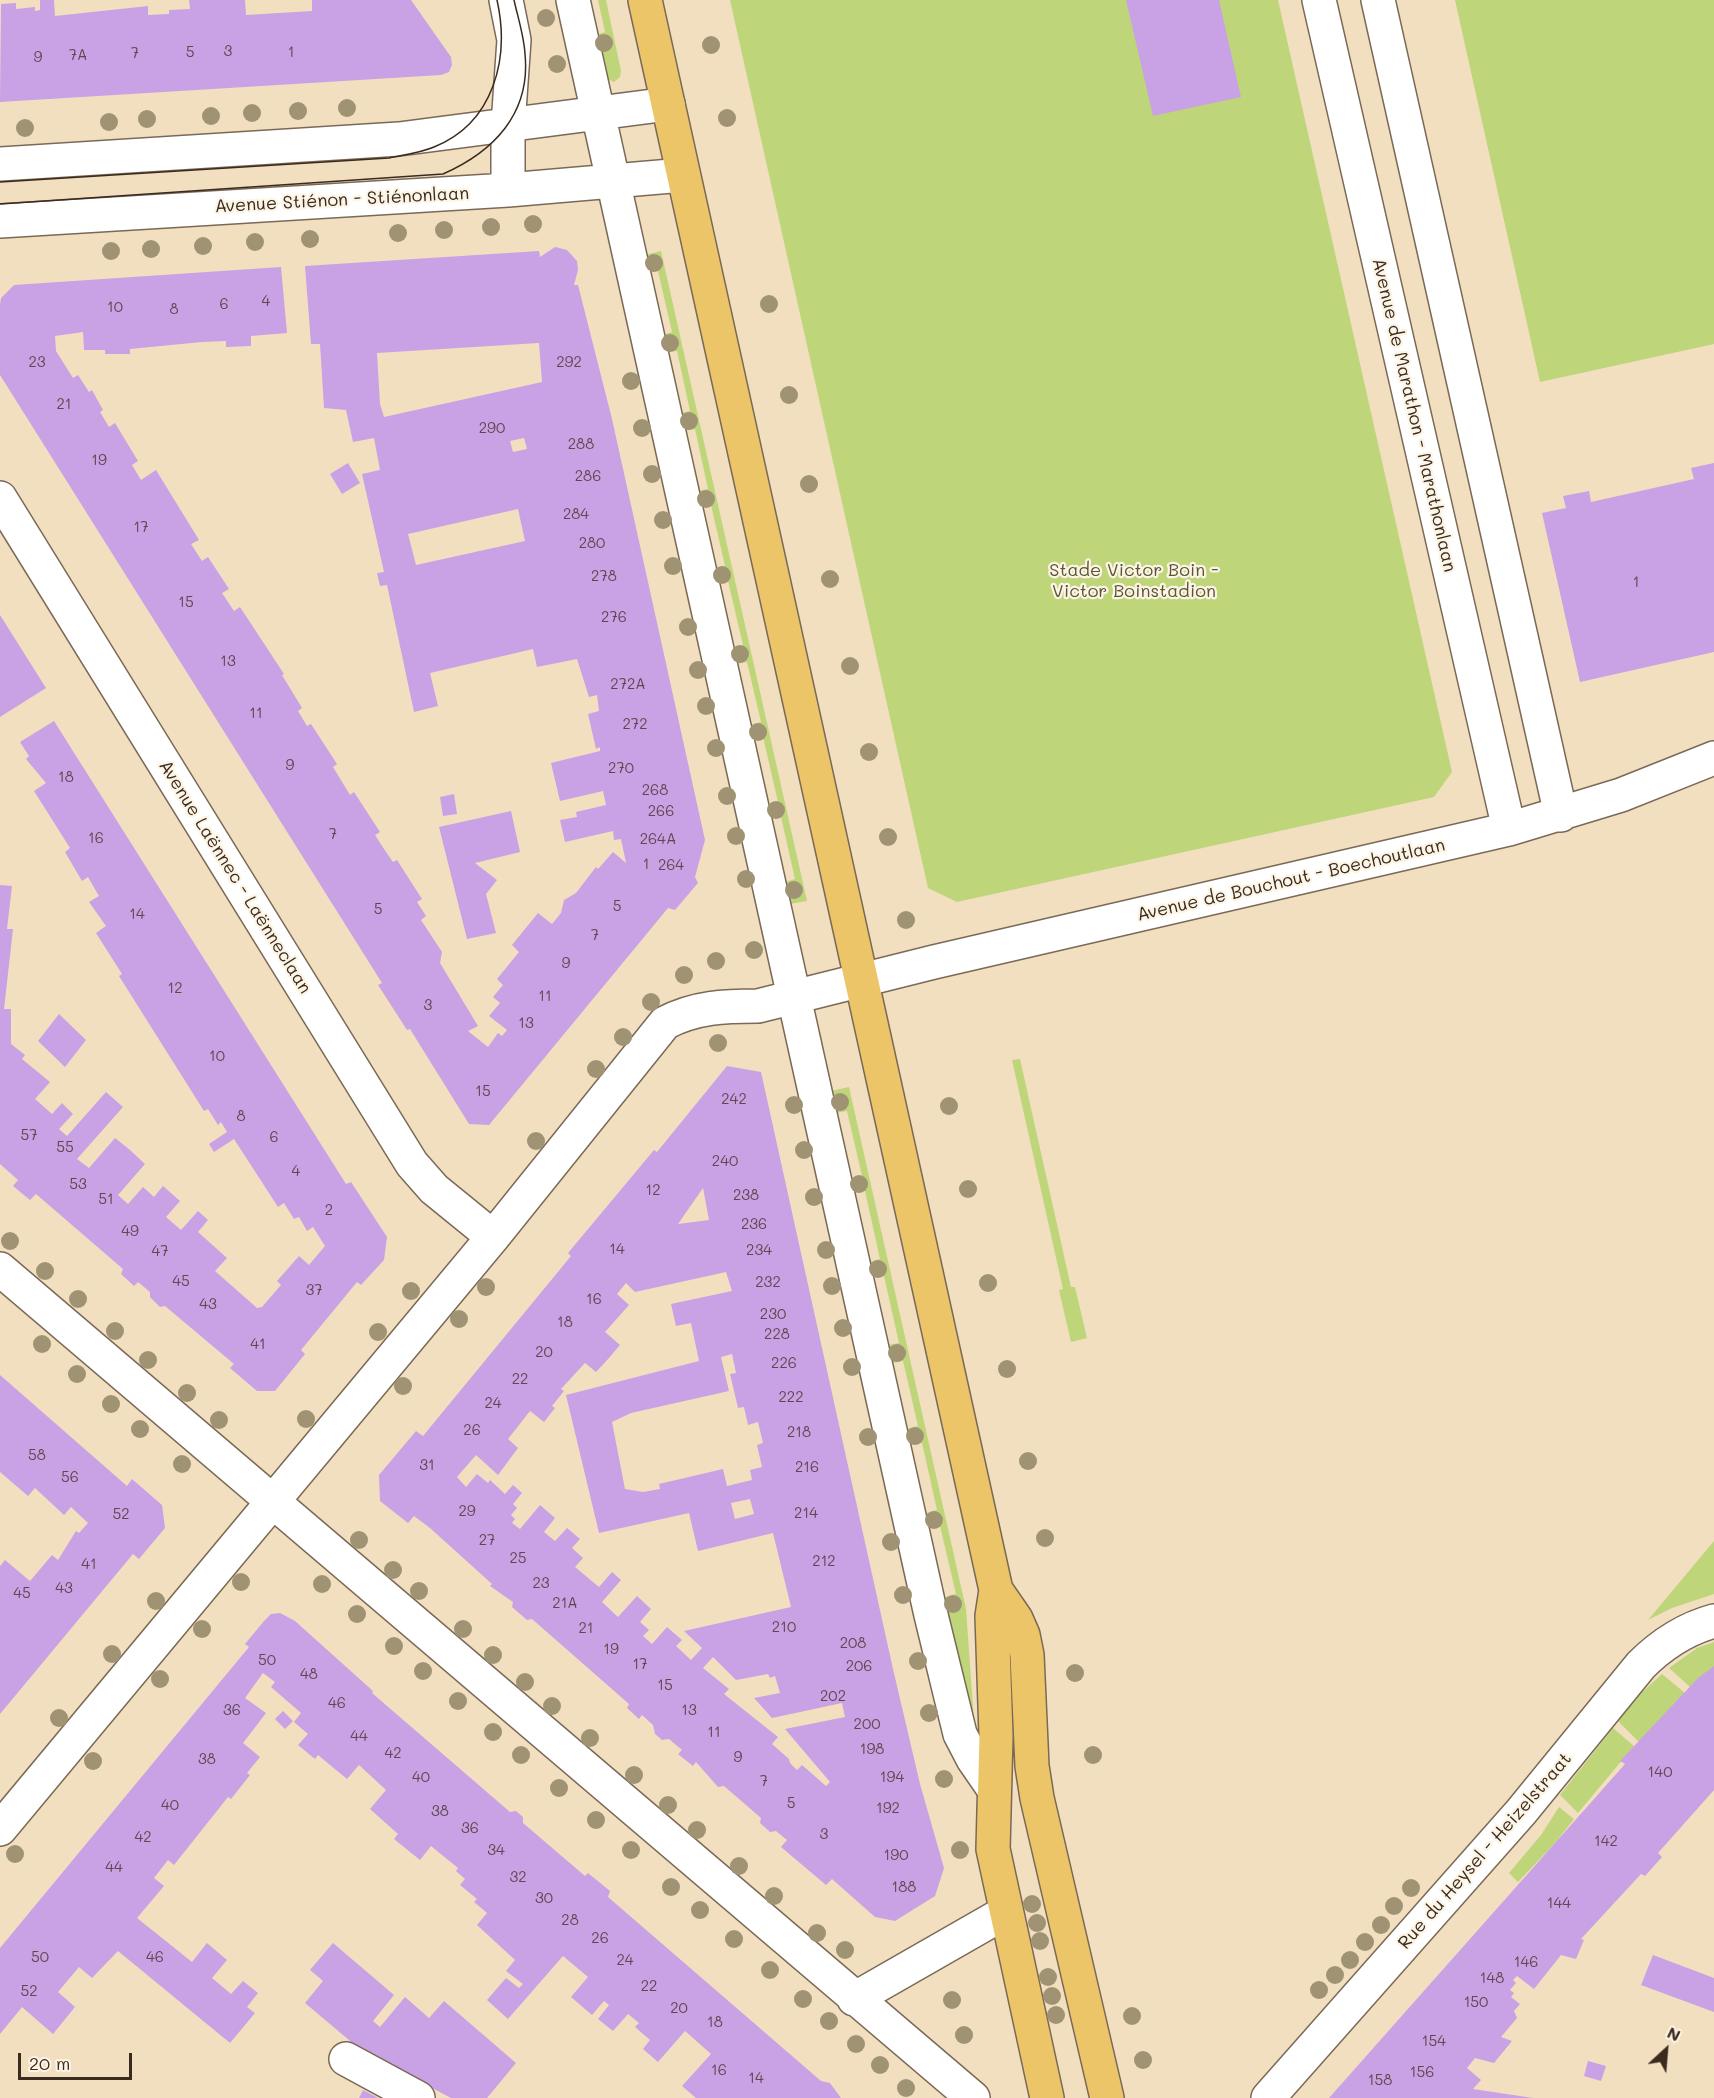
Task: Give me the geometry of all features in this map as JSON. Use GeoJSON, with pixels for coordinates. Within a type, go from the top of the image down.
{"type":"FeatureCollection","features":[{"type":"Feature","properties":{"kind":"main road"},"geometry":{"type":"LineString","coordinates":[[645,0],[996,1590],[992,1626],[996,1736],[993,1848],[1047,2098]]}},
{"type":"Feature","properties":{"kind":"main road"},"geometry":{"type":"LineString","coordinates":[[996,1590],[1016,1619],[1023,1635],[1027,1655],[1032,1766],[1037,1798],[1107,2098]]}},
{"type":"Feature","properties":{"kind":"street"},"geometry":{"type":"LineString","coordinates":[[506,0],[514,40],[508,125],[508,190]]}},
{"type":"Feature","properties":{"kind":"street"},"geometry":{"type":"LineString","coordinates":[[573,0],[931,1615],[960,1734],[973,1759],[993,1788]]}},
{"type":"Feature","properties":{"kind":"street","name":"Avenue de Marathon - Marathonlaan"},"geometry":{"type":"LineString","coordinates":[[1319,0],[1509,830]]}},
{"type":"Feature","properties":{"kind":"street"},"geometry":{"type":"LineString","coordinates":[[1378,0],[1561,816]]}},
{"type":"Feature","properties":{"kind":"street"},"geometry":{"type":"LineString","coordinates":[[0,164],[399,139],[668,104]]}},
{"type":"Feature","properties":{"kind":"street","name":"Avenue Stiénon - Stiénonlaan"},"geometry":{"type":"LineString","coordinates":[[0,221],[508,190],[683,175]]}},
{"type":"Feature","properties":{"kind":"street","name":"Avenue Laënnec - Laënneclaan"},"geometry":{"type":"LineString","coordinates":[[0,498],[412,1164],[434,1189],[493,1237]]}},
{"type":"Feature","properties":{"kind":"street","name":"Avenue de Bouchout - Boechoutlaan"},"geometry":{"type":"LineString","coordinates":[[0,1829],[493,1237],[665,1023],[685,1013],[729,1006],[758,1006],[861,980],[1509,830],[1561,816],[1714,758]]}},
{"type":"Feature","properties":{"kind":"street"},"geometry":{"type":"LineString","coordinates":[[0,1269],[854,1999],[973,2098]]}},
{"type":"Feature","properties":{"kind":"street","name":"Rue du Heysel - Heizelstraat"},"geometry":{"type":"LineString","coordinates":[[1268,2098],[1521,1812],[1641,1665],[1657,1649],[1681,1634],[1714,1621]]}},
{"type":"Feature","properties":{"kind":"street"},"geometry":{"type":"LineString","coordinates":[[854,1999],[1006,1912]]}},
{"type":"Feature","properties":{"kind":"street"},"geometry":{"type":"LineString","coordinates":[[346,2059],[418,2098]]}},
{"type":"Feature","properties":{"kind":"green space"},"geometry":{"type":"Polygon","coordinates":[[[598,0],[606,0],[621,71],[620,77],[614,82],[605,78],[595,35],[605,32],[598,0]]]}},
{"type":"Feature","properties":{"kind":"green space","name":"Stade Victor Boin - Victor Boinstadion"},"geometry":{"type":"Polygon","coordinates":[[[730,0],[1278,0],[1452,772],[1434,797],[957,902],[928,888],[730,0]]]}},
{"type":"Feature","properties":{"kind":"green space"},"geometry":{"type":"Polygon","coordinates":[[[1455,0],[1714,0],[1714,344],[1540,382],[1455,0]]]}},
{"type":"Feature","properties":{"kind":"green space"},"geometry":{"type":"Polygon","coordinates":[[[661,251],[807,901],[790,904],[785,882],[795,879],[781,817],[771,819],[768,804],[778,802],[763,737],[753,739],[750,725],[761,722],[747,662],[736,664],[733,648],[743,645],[728,581],[718,582],[715,569],[725,566],[711,505],[701,507],[697,491],[708,489],[695,429],[684,431],[680,413],[690,411],[677,351],[666,352],[662,335],[672,332],[658,271],[648,273],[644,255],[661,251]]]}},
{"type":"Feature","properties":{"kind":"green space"},"geometry":{"type":"Polygon","coordinates":[[[1020,1059],[1071,1287],[1075,1287],[1087,1338],[1071,1342],[1059,1290],[1063,1289],[1012,1060],[1020,1059]]]}},
{"type":"Feature","properties":{"kind":"green space"},"geometry":{"type":"Polygon","coordinates":[[[849,1087],[966,1609],[974,1721],[945,1597],[956,1594],[940,1526],[930,1527],[926,1513],[937,1510],[922,1443],[911,1445],[907,1429],[918,1426],[903,1361],[892,1363],[888,1345],[899,1343],[884,1276],[873,1277],[869,1262],[880,1259],[865,1191],[854,1193],[851,1179],[862,1176],[847,1111],[836,1113],[831,1091],[849,1087]]]}},
{"type":"Feature","properties":{"kind":"green space"},"geometry":{"type":"Polygon","coordinates":[[[1714,1541],[1714,1594],[1672,1608],[1648,1620],[1714,1541]]]}},
{"type":"Feature","properties":{"kind":"green space"},"geometry":{"type":"Polygon","coordinates":[[[1714,1642],[1714,1666],[1690,1687],[1669,1668],[1697,1648],[1714,1642]]]}},
{"type":"Feature","properties":{"kind":"green space"},"geometry":{"type":"Polygon","coordinates":[[[1662,1674],[1685,1693],[1639,1742],[1618,1721],[1639,1695],[1662,1674]]]}},
{"type":"Feature","properties":{"kind":"green space"},"geometry":{"type":"Polygon","coordinates":[[[1613,1728],[1634,1746],[1578,1813],[1560,1795],[1613,1728]]]}},
{"type":"Feature","properties":{"kind":"green space"},"geometry":{"type":"Polygon","coordinates":[[[1559,1807],[1574,1819],[1518,1882],[1509,1873],[1541,1835],[1559,1807]]]}},
{"type":"Feature","properties":{"kind":"building"},"geometry":{"type":"Polygon","coordinates":[[[40,0],[54,0],[55,16],[148,6],[148,15],[169,14],[169,10],[190,9],[189,0],[245,0],[246,15],[312,11],[312,0],[411,0],[451,57],[452,65],[449,72],[441,75],[0,102],[1,4],[16,3],[16,9],[35,7],[35,11],[40,10],[40,0]]]}},
{"type":"Feature","properties":{"kind":"building"},"geometry":{"type":"Polygon","coordinates":[[[1126,0],[1219,0],[1241,97],[1153,116],[1126,0]]]}},
{"type":"Feature","properties":{"kind":"building"},"geometry":{"type":"Polygon","coordinates":[[[555,247],[567,250],[577,261],[578,270],[574,285],[578,285],[612,419],[705,840],[695,877],[698,883],[675,910],[668,908],[489,1125],[469,1124],[410,1029],[407,1030],[378,985],[382,983],[0,375],[0,305],[1,298],[14,285],[281,267],[287,333],[251,336],[251,346],[226,347],[226,341],[202,342],[130,349],[130,354],[105,354],[105,350],[84,350],[83,332],[55,336],[56,351],[73,378],[78,375],[89,392],[92,390],[103,410],[100,412],[109,427],[115,423],[138,461],[132,465],[141,480],[156,470],[199,540],[191,544],[202,561],[208,557],[229,589],[222,593],[234,611],[240,607],[284,674],[282,675],[302,708],[298,711],[307,726],[311,724],[337,764],[333,767],[350,795],[354,792],[380,832],[375,835],[393,862],[397,860],[422,899],[417,902],[426,916],[421,920],[442,952],[440,963],[478,1026],[468,1031],[488,1047],[498,1033],[502,1036],[507,1030],[489,1016],[500,1003],[493,997],[503,985],[497,979],[519,952],[512,945],[538,913],[552,924],[561,913],[564,900],[576,893],[596,867],[598,869],[613,852],[626,863],[621,839],[614,840],[613,831],[565,842],[560,820],[577,817],[576,812],[606,805],[603,791],[560,801],[551,763],[600,751],[600,747],[596,749],[588,714],[599,711],[597,695],[589,697],[577,659],[537,667],[533,649],[430,673],[438,706],[414,712],[387,585],[380,586],[377,573],[384,572],[362,474],[380,470],[374,438],[353,442],[346,410],[324,408],[320,344],[311,344],[305,266],[539,251],[540,257],[555,247]],[[539,343],[377,353],[380,404],[384,417],[542,382],[539,343]],[[524,438],[510,441],[513,452],[527,449],[524,438]],[[518,509],[408,534],[416,565],[525,541],[518,509]]]}},
{"type":"Feature","properties":{"kind":"building"},"geometry":{"type":"Polygon","coordinates":[[[348,463],[360,483],[342,494],[330,474],[348,463]]]}},
{"type":"Feature","properties":{"kind":"building"},"geometry":{"type":"Polygon","coordinates":[[[1714,463],[1714,652],[1580,682],[1542,513],[1566,508],[1563,496],[1589,491],[1591,502],[1694,479],[1691,468],[1714,463]]]}},
{"type":"Feature","properties":{"kind":"building"},"geometry":{"type":"Polygon","coordinates":[[[0,615],[46,688],[0,717],[0,615]]]}},
{"type":"Feature","properties":{"kind":"building"},"geometry":{"type":"Polygon","coordinates":[[[54,721],[346,1184],[351,1182],[387,1237],[384,1260],[361,1285],[357,1282],[301,1350],[305,1354],[275,1391],[257,1391],[230,1368],[234,1364],[165,1306],[160,1307],[150,1297],[150,1292],[138,1282],[134,1286],[121,1274],[123,1269],[36,1194],[30,1200],[13,1186],[18,1180],[0,1164],[0,885],[12,886],[7,929],[13,929],[4,1009],[11,1009],[11,1044],[25,1055],[22,1059],[50,1082],[35,1099],[52,1114],[62,1103],[73,1114],[59,1129],[67,1136],[106,1092],[123,1107],[77,1159],[89,1168],[115,1138],[130,1150],[145,1164],[118,1195],[128,1204],[143,1187],[154,1197],[163,1186],[180,1201],[166,1217],[181,1230],[198,1211],[208,1220],[198,1232],[227,1258],[215,1271],[257,1308],[262,1307],[281,1285],[277,1281],[299,1256],[309,1265],[325,1246],[313,1227],[307,1231],[299,1217],[294,1219],[284,1203],[278,1207],[234,1139],[214,1152],[209,1144],[227,1132],[221,1122],[218,1125],[208,1109],[204,1111],[119,976],[122,974],[96,933],[106,926],[89,902],[99,896],[88,877],[82,881],[65,852],[70,848],[34,791],[46,783],[26,759],[29,756],[20,742],[54,721]]]}},
{"type":"Feature","properties":{"kind":"building"},"geometry":{"type":"Polygon","coordinates":[[[454,794],[457,814],[443,816],[440,797],[454,794]]]}},
{"type":"Feature","properties":{"kind":"building"},"geometry":{"type":"Polygon","coordinates":[[[511,811],[520,852],[475,863],[497,880],[486,894],[496,933],[467,939],[439,827],[511,811]]]}},
{"type":"Feature","properties":{"kind":"building"},"geometry":{"type":"Polygon","coordinates":[[[59,1014],[86,1040],[65,1067],[38,1041],[59,1014]]]}},
{"type":"Feature","properties":{"kind":"building"},"geometry":{"type":"Polygon","coordinates":[[[727,1066],[761,1072],[893,1669],[920,1784],[944,1868],[935,1896],[895,1921],[875,1917],[832,1879],[826,1885],[781,1847],[787,1840],[776,1831],[770,1832],[760,1823],[761,1818],[724,1786],[718,1787],[696,1762],[693,1766],[678,1754],[682,1750],[669,1739],[662,1740],[655,1734],[653,1725],[642,1715],[639,1719],[627,1708],[629,1704],[532,1619],[527,1620],[512,1607],[513,1602],[490,1586],[492,1584],[430,1528],[414,1516],[408,1523],[380,1501],[379,1475],[416,1431],[423,1436],[571,1256],[568,1253],[654,1150],[657,1152],[727,1066]],[[703,1188],[678,1224],[709,1220],[703,1188]],[[726,1272],[635,1292],[626,1283],[617,1294],[629,1305],[605,1332],[620,1345],[596,1372],[585,1363],[561,1389],[564,1391],[552,1406],[555,1408],[544,1422],[530,1411],[508,1439],[518,1448],[498,1475],[476,1455],[457,1477],[466,1487],[477,1474],[488,1483],[490,1480],[505,1494],[513,1485],[522,1493],[513,1504],[517,1508],[511,1515],[515,1519],[512,1523],[520,1529],[540,1505],[555,1518],[544,1532],[555,1541],[567,1528],[580,1539],[572,1548],[583,1558],[575,1567],[599,1587],[612,1572],[621,1580],[602,1602],[618,1617],[637,1596],[651,1609],[640,1622],[649,1630],[643,1636],[652,1644],[667,1627],[682,1640],[676,1646],[691,1660],[702,1648],[684,1631],[791,1607],[773,1533],[698,1551],[689,1513],[599,1533],[566,1395],[699,1361],[691,1323],[676,1326],[671,1304],[732,1291],[726,1272]],[[732,1354],[721,1357],[729,1391],[631,1413],[612,1422],[625,1489],[643,1492],[660,1489],[659,1484],[723,1469],[727,1486],[752,1480],[750,1470],[762,1467],[757,1445],[763,1443],[758,1422],[748,1425],[744,1407],[738,1408],[730,1374],[736,1373],[732,1354]],[[750,1499],[731,1503],[735,1519],[754,1514],[750,1499]],[[713,1657],[703,1668],[729,1689],[724,1694],[778,1737],[772,1744],[789,1759],[797,1770],[802,1765],[826,1786],[830,1782],[785,1729],[845,1717],[842,1703],[772,1718],[754,1698],[780,1693],[775,1676],[770,1678],[768,1674],[736,1680],[713,1657]]]}},
{"type":"Feature","properties":{"kind":"building"},"geometry":{"type":"Polygon","coordinates":[[[0,1375],[127,1486],[132,1479],[162,1505],[165,1528],[139,1559],[133,1554],[0,1714],[0,1566],[5,1560],[30,1581],[52,1555],[58,1560],[76,1531],[79,1533],[88,1523],[71,1507],[64,1515],[35,1488],[28,1496],[0,1472],[0,1375]]]}},
{"type":"Feature","properties":{"kind":"building"},"geometry":{"type":"Polygon","coordinates":[[[280,1613],[295,1621],[373,1691],[372,1693],[510,1812],[516,1811],[523,1817],[523,1823],[585,1876],[588,1873],[610,1891],[608,1897],[821,2081],[830,2083],[841,2098],[696,2098],[682,2086],[711,2054],[685,2031],[658,2062],[643,2049],[650,2040],[635,2027],[639,2023],[628,2014],[613,2031],[598,2019],[609,2005],[604,2001],[592,2015],[571,1997],[588,1977],[563,1956],[508,2019],[487,2000],[506,1978],[519,1988],[523,1984],[506,1971],[515,1960],[477,1925],[487,1913],[474,1902],[477,1899],[460,1885],[465,1879],[456,1871],[458,1868],[431,1846],[420,1860],[394,1839],[398,1834],[370,1809],[386,1790],[359,1765],[347,1779],[318,1755],[315,1759],[298,1745],[308,1734],[294,1722],[301,1713],[271,1687],[275,1682],[263,1673],[245,1698],[266,1713],[243,1743],[260,1757],[247,1773],[250,1775],[231,1799],[228,1797],[174,1865],[168,1860],[154,1878],[164,1886],[137,1918],[192,1962],[207,1943],[227,1960],[212,1978],[231,1994],[243,1981],[258,1993],[247,2007],[255,2013],[230,2043],[118,1951],[92,1978],[79,1967],[58,1992],[75,2007],[53,2034],[22,2007],[0,2034],[0,1948],[249,1647],[245,1644],[264,1621],[271,1614],[280,1613]]]}},
{"type":"Feature","properties":{"kind":"building"},"geometry":{"type":"Polygon","coordinates":[[[1714,1666],[1714,1790],[1658,1853],[1662,1857],[1645,1876],[1641,1874],[1581,1939],[1584,1940],[1576,1959],[1561,1955],[1534,1989],[1517,1976],[1513,1980],[1516,1983],[1510,1990],[1514,1993],[1511,1997],[1520,2004],[1514,2011],[1517,2018],[1501,2037],[1512,2041],[1494,2063],[1475,2058],[1467,2068],[1481,2080],[1473,2089],[1533,2098],[1329,2098],[1625,1764],[1620,1761],[1698,1678],[1714,1666]]]}},
{"type":"Feature","properties":{"kind":"building"},"geometry":{"type":"Polygon","coordinates":[[[283,1711],[293,1721],[285,1729],[275,1719],[283,1711]]]}},
{"type":"Feature","properties":{"kind":"building"},"geometry":{"type":"Polygon","coordinates":[[[333,1943],[394,1995],[373,2021],[380,2027],[405,1997],[429,2018],[444,2001],[516,2063],[487,2098],[451,2098],[362,2051],[305,2003],[323,1981],[310,1970],[333,1943]]]}},
{"type":"Feature","properties":{"kind":"building"},"geometry":{"type":"Polygon","coordinates":[[[1653,1955],[1714,1978],[1714,2012],[1641,1985],[1653,1955]]]}},
{"type":"Feature","properties":{"kind":"building"},"geometry":{"type":"Polygon","coordinates":[[[1588,2061],[1606,2066],[1601,2081],[1584,2076],[1588,2061]]]}},
{"type":"Feature","properties":{"kind":"building"},"geometry":{"type":"Polygon","coordinates":[[[363,2090],[378,2098],[359,2098],[363,2090]]]}},
{"type":"Feature","properties":{"kind":"tram line"},"geometry":{"type":"LineString","coordinates":[[0,182],[389,158],[429,149],[454,136],[471,122],[484,105],[493,86],[499,66],[501,44],[497,0]]}},
{"type":"Feature","properties":{"kind":"tram line"},"geometry":{"type":"LineString","coordinates":[[0,204],[443,174],[478,154],[505,128],[515,113],[522,95],[525,54],[514,0]]}}]}
